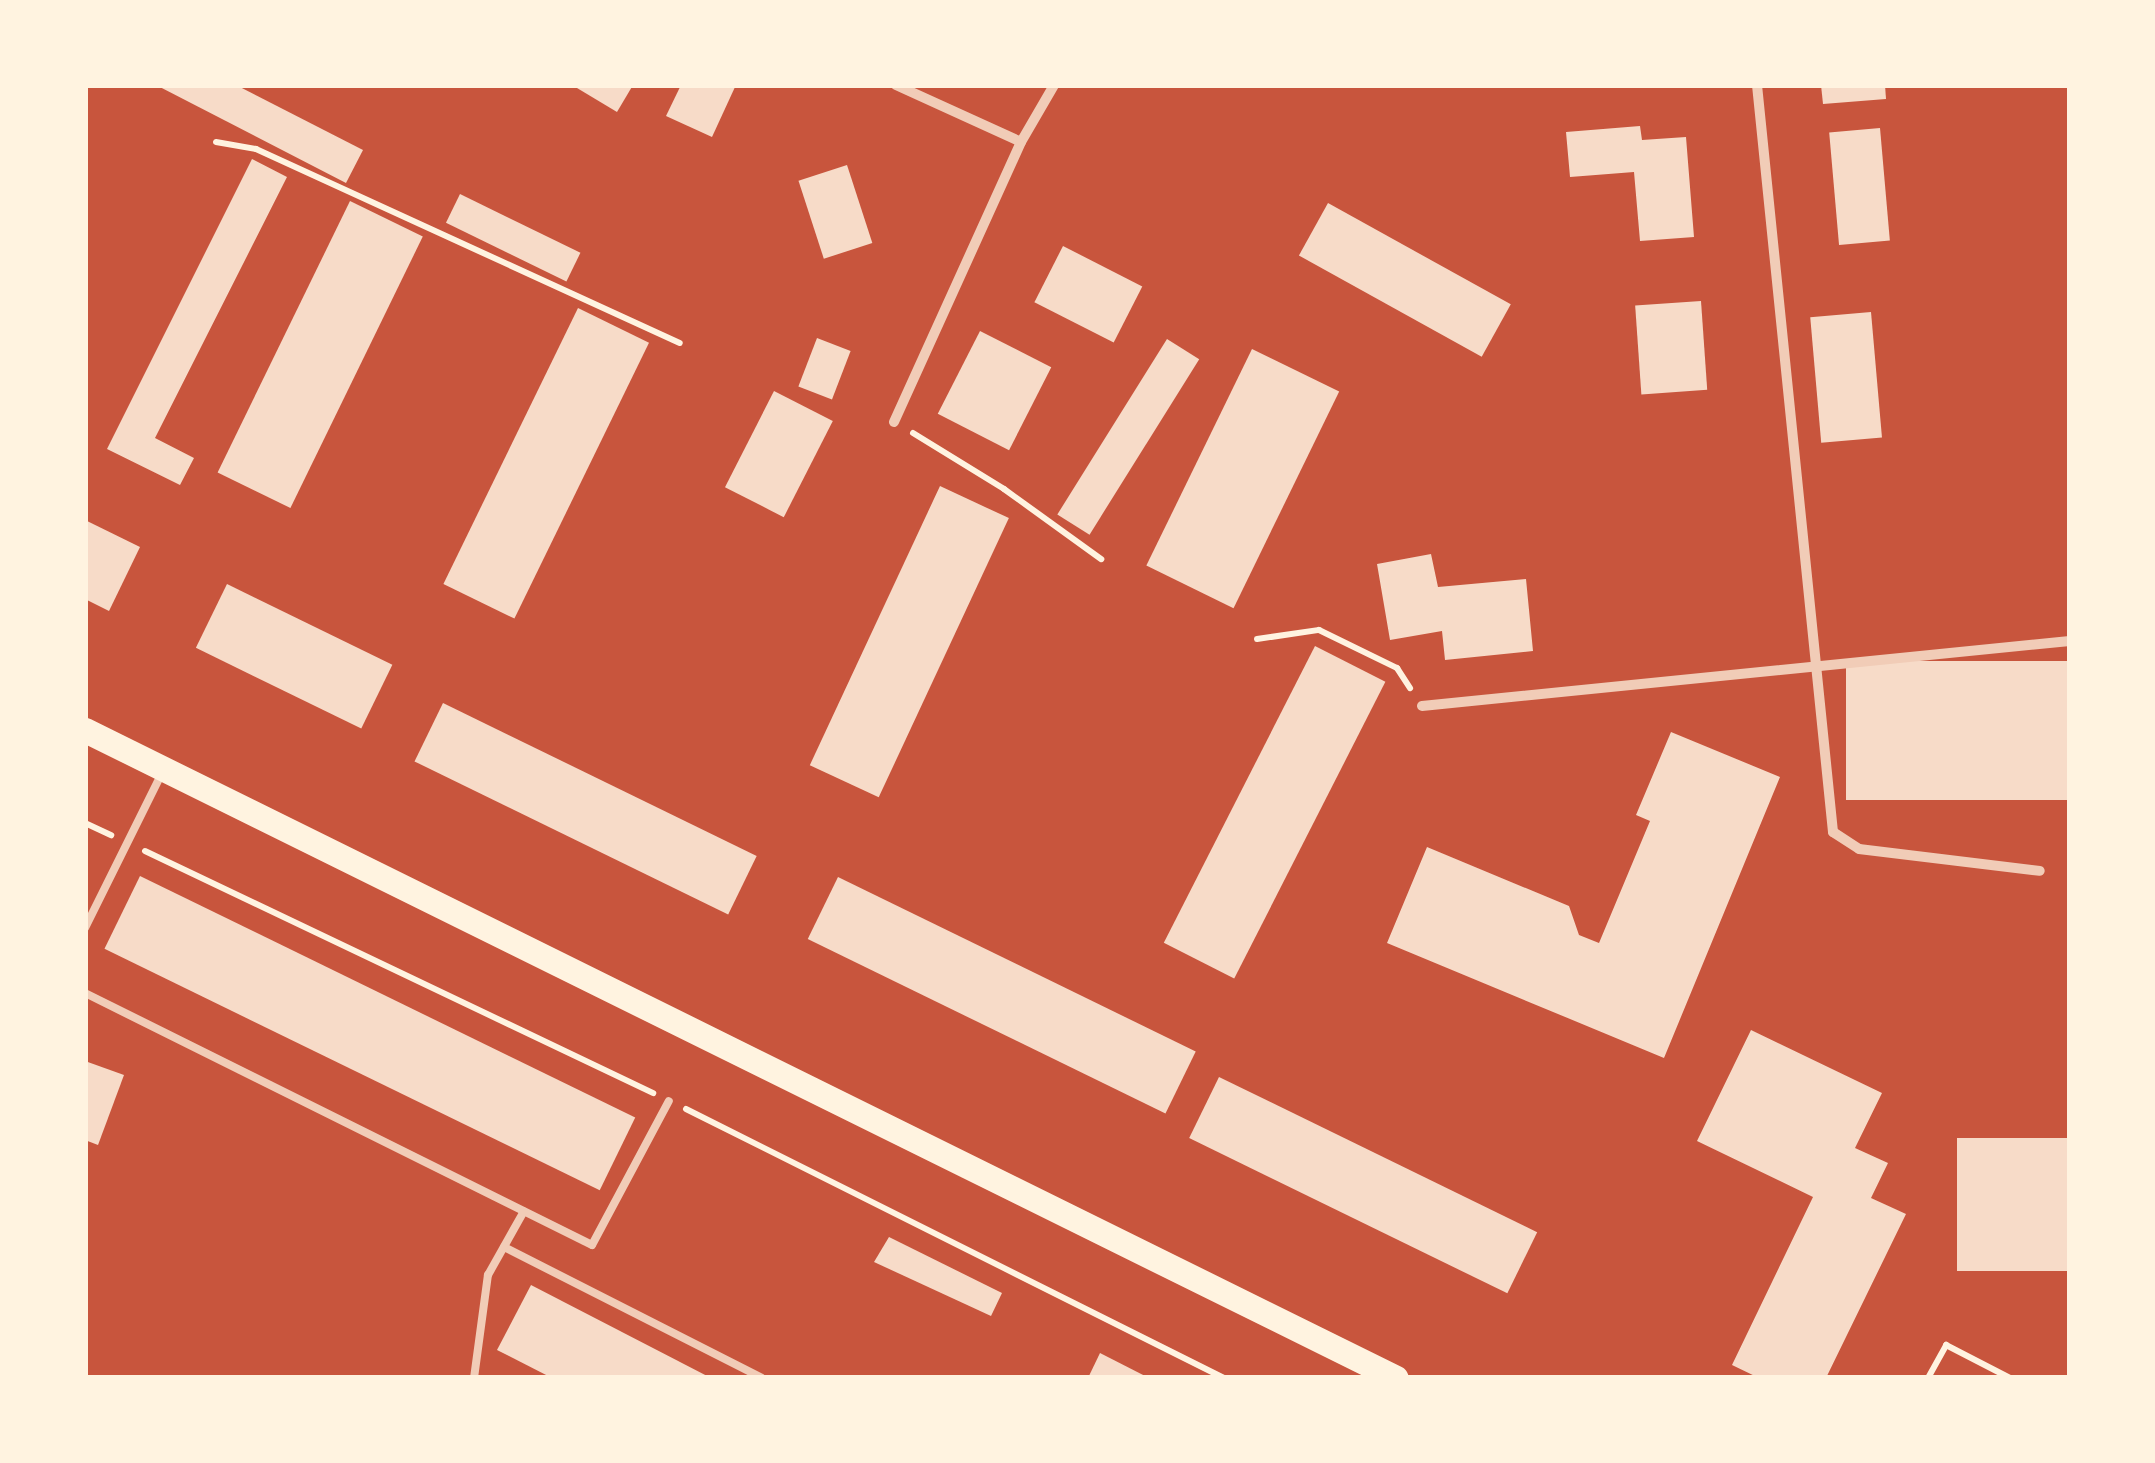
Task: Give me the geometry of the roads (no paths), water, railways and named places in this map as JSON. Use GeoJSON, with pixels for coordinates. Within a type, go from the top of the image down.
{"type":"FeatureCollection","features":[{"type":"Feature","properties":{"kind":"main road"},"geometry":{"type":"LineString","coordinates":[[85,730],[1396,1378]]}},
{"type":"Feature","properties":{"kind":"street"},"geometry":{"type":"LineString","coordinates":[[896,85],[1021,142]]}},
{"type":"Feature","properties":{"kind":"street"},"geometry":{"type":"LineString","coordinates":[[894,422],[1021,142],[1054,85]]}},
{"type":"Feature","properties":{"kind":"street"},"geometry":{"type":"LineString","coordinates":[[1757,85],[1833,832],[1859,849],[2040,871]]}},
{"type":"Feature","properties":{"kind":"street"},"geometry":{"type":"LineString","coordinates":[[1422,706],[2070,641]]}},
{"type":"Feature","properties":{"kind":"lane"},"geometry":{"type":"LineString","coordinates":[[85,928],[164,769]]}},
{"type":"Feature","properties":{"kind":"lane"},"geometry":{"type":"LineString","coordinates":[[85,993],[592,1245],[669,1100]]}},
{"type":"Feature","properties":{"kind":"lane"},"geometry":{"type":"LineString","coordinates":[[474,1378],[488,1274],[524,1211]]}},
{"type":"Feature","properties":{"kind":"lane"},"geometry":{"type":"LineString","coordinates":[[504,1247],[762,1378]]}}]}
